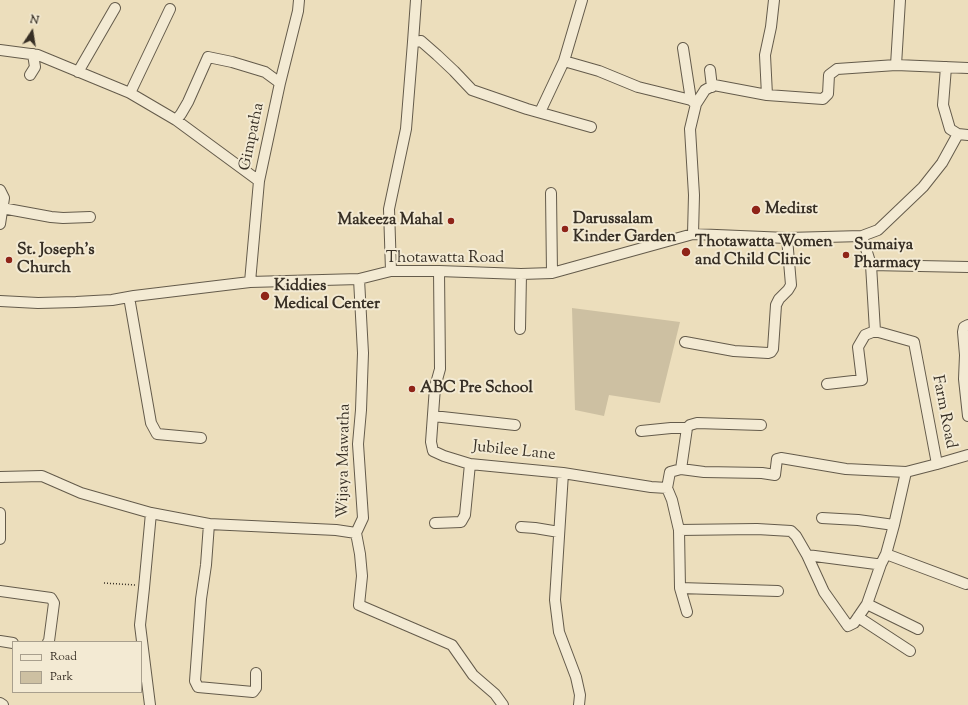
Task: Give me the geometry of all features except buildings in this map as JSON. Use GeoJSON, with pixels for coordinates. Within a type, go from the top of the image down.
{"type":"FeatureCollection","features":[{"type":"Feature","properties":{"kind":"street","name":"Gimpatha"},"geometry":{"type":"LineString","coordinates":[[250,282],[259,181],[280,83],[298,11],[299,0]]}},
{"type":"Feature","properties":{"kind":"street"},"geometry":{"type":"LineString","coordinates":[[390,271],[389,209],[406,129],[416,0]]}},
{"type":"Feature","properties":{"kind":"street"},"geometry":{"type":"LineString","coordinates":[[540,112],[564,61],[582,0]]}},
{"type":"Feature","properties":{"kind":"street"},"geometry":{"type":"LineString","coordinates":[[767,95],[765,55],[771,27],[774,0]]}},
{"type":"Feature","properties":{"kind":"street"},"geometry":{"type":"LineString","coordinates":[[896,64],[900,0]]}},
{"type":"Feature","properties":{"kind":"street"},"geometry":{"type":"LineString","coordinates":[[78,72],[115,8]]}},
{"type":"Feature","properties":{"kind":"street"},"geometry":{"type":"LineString","coordinates":[[130,93],[170,9]]}},
{"type":"Feature","properties":{"kind":"street"},"geometry":{"type":"LineString","coordinates":[[413,42],[421,41],[454,71],[472,90],[527,109],[591,127]]}},
{"type":"Feature","properties":{"kind":"street"},"geometry":{"type":"LineString","coordinates":[[683,48],[694,102],[690,129],[694,195],[694,234]]}},
{"type":"Feature","properties":{"kind":"street"},"geometry":{"type":"LineString","coordinates":[[0,50],[38,55],[130,93],[176,120],[259,181]]}},
{"type":"Feature","properties":{"kind":"street"},"geometry":{"type":"LineString","coordinates":[[30,75],[35,67],[33,54]]}},
{"type":"Feature","properties":{"kind":"street"},"geometry":{"type":"LineString","coordinates":[[176,120],[181,114],[208,57],[232,62],[265,72],[280,83]]}},
{"type":"Feature","properties":{"kind":"street"},"geometry":{"type":"LineString","coordinates":[[564,61],[599,71],[638,87],[694,102]]}},
{"type":"Feature","properties":{"kind":"street"},"geometry":{"type":"LineString","coordinates":[[694,102],[705,90],[714,85],[767,95],[823,98],[828,94],[829,75],[837,70],[896,64],[968,68]]}},
{"type":"Feature","properties":{"kind":"street"},"geometry":{"type":"LineString","coordinates":[[827,384],[862,380],[858,347],[865,335],[875,331],[871,265],[862,236],[878,230],[923,187],[963,134],[950,129],[943,105],[946,67]]}},
{"type":"Feature","properties":{"kind":"street"},"geometry":{"type":"LineString","coordinates":[[710,70],[712,87]]}},
{"type":"Feature","properties":{"kind":"street"},"geometry":{"type":"LineString","coordinates":[[0,190],[4,198],[0,224]]}},
{"type":"Feature","properties":{"kind":"street"},"geometry":{"type":"LineString","coordinates":[[552,193],[552,273]]}},
{"type":"Feature","properties":{"kind":"street"},"geometry":{"type":"LineString","coordinates":[[2,208],[51,217],[90,217]]}},
{"type":"Feature","properties":{"kind":"street","name":"Thotawatta Road"},"geometry":{"type":"LineString","coordinates":[[0,301],[38,303],[112,300],[250,282],[359,279],[390,271],[522,274],[552,273],[694,234],[787,238],[862,236]]}},
{"type":"Feature","properties":{"kind":"street"},"geometry":{"type":"LineString","coordinates":[[685,342],[734,351],[771,352],[773,349],[776,305],[791,285],[787,238]]}},
{"type":"Feature","properties":{"kind":"street"},"geometry":{"type":"LineString","coordinates":[[871,265],[968,268]]}},
{"type":"Feature","properties":{"kind":"street","name":"Jubilee Lane"},"geometry":{"type":"LineString","coordinates":[[439,271],[440,369],[434,387],[431,442],[433,451],[470,464],[563,473],[555,600],[560,632],[576,677],[580,695],[579,705]]}},
{"type":"Feature","properties":{"kind":"street"},"geometry":{"type":"LineString","coordinates":[[520,329],[522,274]]}},
{"type":"Feature","properties":{"kind":"street","name":"Wijaya Mawatha"},"geometry":{"type":"LineString","coordinates":[[359,279],[363,353],[358,444],[363,518],[356,533],[362,576],[359,605],[452,645],[473,675],[495,694],[503,705]]}},
{"type":"Feature","properties":{"kind":"street"},"geometry":{"type":"LineString","coordinates":[[130,297],[151,423],[157,434],[201,438]]}},
{"type":"Feature","properties":{"kind":"street"},"geometry":{"type":"LineString","coordinates":[[968,325],[964,327],[963,332],[965,355],[964,379],[968,416]]}},
{"type":"Feature","properties":{"kind":"street","name":"Farm Road"},"geometry":{"type":"LineString","coordinates":[[681,469],[704,472],[762,473],[775,475],[778,459],[781,458],[846,469],[906,472],[937,464],[914,342],[875,331]]}},
{"type":"Feature","properties":{"kind":"street"},"geometry":{"type":"LineString","coordinates":[[432,416],[515,425]]}},
{"type":"Feature","properties":{"kind":"street"},"geometry":{"type":"LineString","coordinates":[[641,431],[687,428],[690,425],[697,423],[761,425]]}},
{"type":"Feature","properties":{"kind":"street"},"geometry":{"type":"LineString","coordinates":[[687,428],[681,469],[670,472],[667,488],[672,500],[679,530],[680,588],[687,612]]}},
{"type":"Feature","properties":{"kind":"street"},"geometry":{"type":"LineString","coordinates":[[937,464],[968,455]]}},
{"type":"Feature","properties":{"kind":"street"},"geometry":{"type":"LineString","coordinates":[[435,523],[461,522],[465,515],[470,464]]}},
{"type":"Feature","properties":{"kind":"street"},"geometry":{"type":"LineString","coordinates":[[679,530],[791,531],[796,536],[807,555],[824,592],[845,624],[848,626],[854,623],[867,604],[886,554],[906,472]]}},
{"type":"Feature","properties":{"kind":"street"},"geometry":{"type":"LineString","coordinates":[[563,473],[651,487],[667,488]]}},
{"type":"Feature","properties":{"kind":"street"},"geometry":{"type":"LineString","coordinates":[[0,477],[42,476],[81,493],[151,513],[209,524],[336,530],[356,533]]}},
{"type":"Feature","properties":{"kind":"street"},"geometry":{"type":"LineString","coordinates":[[0,513],[0,539]]}},
{"type":"Feature","properties":{"kind":"street"},"geometry":{"type":"LineString","coordinates":[[150,705],[140,625],[151,513]]}},
{"type":"Feature","properties":{"kind":"street"},"geometry":{"type":"LineString","coordinates":[[822,518],[858,520],[894,525]]}},
{"type":"Feature","properties":{"kind":"street"},"geometry":{"type":"LineString","coordinates":[[209,524],[206,565],[201,599],[195,681],[198,687],[253,692],[256,688],[256,673]]}},
{"type":"Feature","properties":{"kind":"street"},"geometry":{"type":"LineString","coordinates":[[521,527],[559,532]]}},
{"type":"Feature","properties":{"kind":"street"},"geometry":{"type":"LineString","coordinates":[[886,554],[966,584]]}},
{"type":"Feature","properties":{"kind":"street"},"geometry":{"type":"LineString","coordinates":[[807,555],[882,564]]}},
{"type":"Feature","properties":{"kind":"street"},"geometry":{"type":"LineString","coordinates":[[680,588],[778,591]]}},
{"type":"Feature","properties":{"kind":"street"},"geometry":{"type":"LineString","coordinates":[[0,591],[51,598],[54,603],[49,641]]}},
{"type":"Feature","properties":{"kind":"street"},"geometry":{"type":"LineString","coordinates":[[867,604],[918,629]]}},
{"type":"Feature","properties":{"kind":"street"},"geometry":{"type":"LineString","coordinates":[[858,617],[910,651]]}},
{"type":"Feature","properties":{"kind":"street"},"geometry":{"type":"LineString","coordinates":[[0,641],[12,643]]}},
{"type":"Feature","properties":{"kind":"path"},"geometry":{"type":"LineString","coordinates":[[104,583],[144,586]]}},
{"type":"Feature","properties":{"kind":"green space"},"geometry":{"type":"Polygon","coordinates":[[[572,308],[680,322],[660,403],[609,395],[604,416],[575,410],[572,308]]]}},
{"type":"Feature","properties":{"kind":"place","name":"Medi1st"},"geometry":{"type":"Point","coordinates":[756,210]}},
{"type":"Feature","properties":{"kind":"place","name":"Makeeza Mahal"},"geometry":{"type":"Point","coordinates":[451,221]}},
{"type":"Feature","properties":{"kind":"place","name":"Darussalam Kinder Garden"},"geometry":{"type":"Point","coordinates":[565,229]}},
{"type":"Feature","properties":{"kind":"place","name":"Thotawatta Women and Child Clinic"},"geometry":{"type":"Point","coordinates":[686,252]}},
{"type":"Feature","properties":{"kind":"place","name":"Sumaiya Pharmacy"},"geometry":{"type":"Point","coordinates":[846,255]}},
{"type":"Feature","properties":{"kind":"place","name":"St. Joseph's Church"},"geometry":{"type":"Point","coordinates":[9,260]}},
{"type":"Feature","properties":{"kind":"place","name":"Kiddies Medical Center"},"geometry":{"type":"Point","coordinates":[265,296]}},
{"type":"Feature","properties":{"kind":"place","name":"ABC Pre School"},"geometry":{"type":"Point","coordinates":[412,389]}}]}
